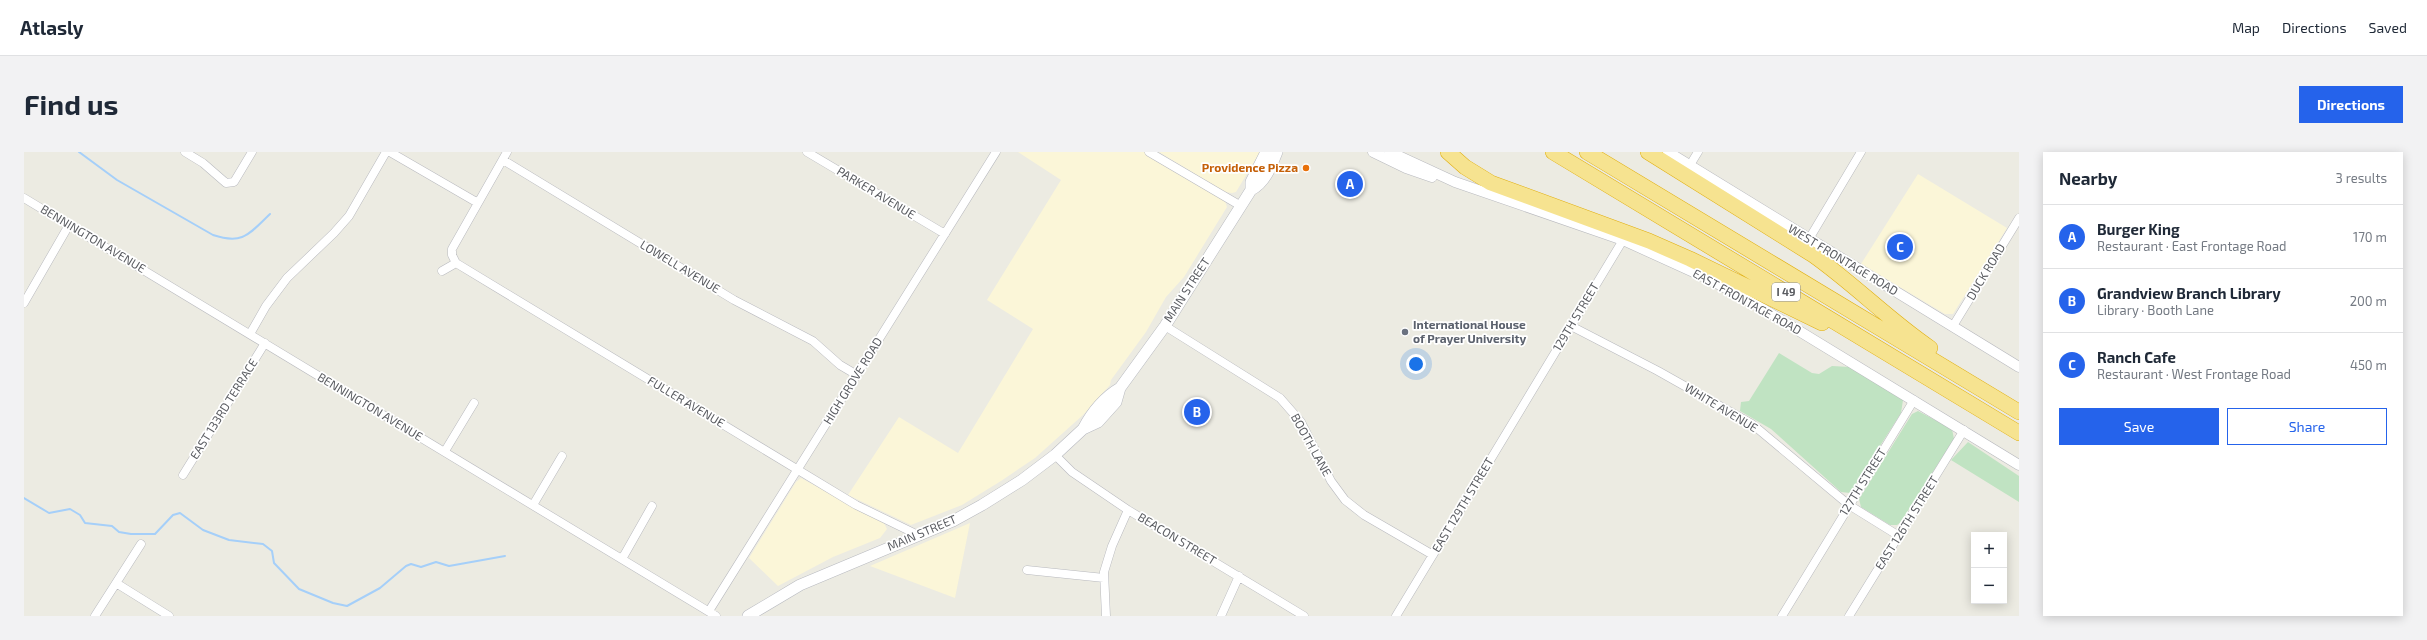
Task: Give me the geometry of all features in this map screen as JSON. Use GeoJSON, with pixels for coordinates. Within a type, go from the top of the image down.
{"type":"FeatureCollection","features":[{"type":"Feature","properties":{"kind":"highway"},"geometry":{"type":"LineString","coordinates":[[1448,152],[1465,167],[1491,183],[1649,241],[1866,344],[1873,344]]}},
{"type":"Feature","properties":{"kind":"highway","name":"I 49"},"geometry":{"type":"LineString","coordinates":[[1553,152],[2019,433]]}},
{"type":"Feature","properties":{"kind":"highway","name":"I 49"},"geometry":{"type":"LineString","coordinates":[[1588,152],[2019,412]]}},
{"type":"Feature","properties":{"kind":"highway"},"geometry":{"type":"LineString","coordinates":[[1648,152],[1790,239],[1838,273],[1915,338],[1956,366],[1964,379]]}},
{"type":"Feature","properties":{"kind":"main road","name":"MAIN STREET"},"geometry":{"type":"LineString","coordinates":[[1251,190],[1251,182],[1266,152]]}},
{"type":"Feature","properties":{"kind":"main road","name":"MAIN STREET"},"geometry":{"type":"LineString","coordinates":[[748,616],[800,585],[918,536],[982,505],[1018,484],[1055,455],[1083,429],[1098,422],[1116,402],[1120,388],[1165,326],[1251,190],[1259,186],[1263,180],[1277,152]]}},
{"type":"Feature","properties":{"kind":"street"},"geometry":{"type":"LineString","coordinates":[[185,152],[212,169],[220,180],[226,183],[234,182],[252,152]]}},
{"type":"Feature","properties":{"kind":"street"},"geometry":{"type":"LineString","coordinates":[[250,334],[266,306],[287,278],[334,234],[349,216],[386,152]]}},
{"type":"Feature","properties":{"kind":"street"},"geometry":{"type":"LineString","coordinates":[[390,152],[478,202]]}},
{"type":"Feature","properties":{"kind":"street"},"geometry":{"type":"LineString","coordinates":[[442,272],[456,263],[452,249],[507,152]]}},
{"type":"Feature","properties":{"kind":"street","name":"PARKER AVENUE"},"geometry":{"type":"LineString","coordinates":[[807,152],[945,234]]}},
{"type":"Feature","properties":{"kind":"street","name":"HIGH GROVE ROAD"},"geometry":{"type":"LineString","coordinates":[[709,611],[996,152]]}},
{"type":"Feature","properties":{"kind":"street"},"geometry":{"type":"LineString","coordinates":[[1150,152],[1241,206]]}},
{"type":"Feature","properties":{"kind":"street","name":"EAST FRONTAGE ROAD"},"geometry":{"type":"LineString","coordinates":[[1373,152],[1406,168],[1455,182],[1623,240],[1687,269],[1743,297],[1964,430],[2019,465]]}},
{"type":"Feature","properties":{"kind":"street","name":"EAST FRONTAGE ROAD"},"geometry":{"type":"LineString","coordinates":[[1390,152],[1455,182]]}},
{"type":"Feature","properties":{"kind":"street","name":"WEST FRONTAGE ROAD"},"geometry":{"type":"LineString","coordinates":[[1668,152],[2019,366]]}},
{"type":"Feature","properties":{"kind":"street"},"geometry":{"type":"LineString","coordinates":[[1690,165],[1698,152]]}},
{"type":"Feature","properties":{"kind":"street"},"geometry":{"type":"LineString","coordinates":[[1809,239],[1861,152]]}},
{"type":"Feature","properties":{"kind":"street","name":"LOWELL AVENUE"},"geometry":{"type":"LineString","coordinates":[[502,160],[734,300],[813,341],[840,365],[857,375]]}},
{"type":"Feature","properties":{"kind":"street","name":"BENNINGTON AVENUE"},"geometry":{"type":"LineString","coordinates":[[24,198],[716,616]]}},
{"type":"Feature","properties":{"kind":"street","name":"DUCK ROAD"},"geometry":{"type":"LineString","coordinates":[[1953,326],[2019,218]]}},
{"type":"Feature","properties":{"kind":"street"},"geometry":{"type":"LineString","coordinates":[[24,303],[69,225]]}},
{"type":"Feature","properties":{"kind":"street","name":"129TH STREET"},"geometry":{"type":"LineString","coordinates":[[1530,393],[1623,240]]}},
{"type":"Feature","properties":{"kind":"street","name":"FULLER AVENUE"},"geometry":{"type":"LineString","coordinates":[[456,263],[856,505],[918,536]]}},
{"type":"Feature","properties":{"kind":"street","name":"BOOTH LANE"},"geometry":{"type":"LineString","coordinates":[[1165,326],[1280,398],[1300,422],[1331,481],[1345,500],[1364,515],[1433,555]]}},
{"type":"Feature","properties":{"kind":"street","name":"WHITE AVENUE"},"geometry":{"type":"LineString","coordinates":[[1571,326],[1658,371],[1752,424],[1849,505],[1898,536]]}},
{"type":"Feature","properties":{"kind":"street","name":"EAST 133RD TERRACE"},"geometry":{"type":"LineString","coordinates":[[183,475],[265,343]]}},
{"type":"Feature","properties":{"kind":"street","name":"EAST 129TH STREET"},"geometry":{"type":"LineString","coordinates":[[1396,616],[1530,393]]}},
{"type":"Feature","properties":{"kind":"street","name":"127TH STREET"},"geometry":{"type":"LineString","coordinates":[[1782,616],[1914,400]]}},
{"type":"Feature","properties":{"kind":"street"},"geometry":{"type":"LineString","coordinates":[[444,451],[474,403]]}},
{"type":"Feature","properties":{"kind":"street","name":"EAST 126TH STREET"},"geometry":{"type":"LineString","coordinates":[[1849,616],[1964,430]]}},
{"type":"Feature","properties":{"kind":"street","name":"BEACON STREET"},"geometry":{"type":"LineString","coordinates":[[1055,455],[1072,472],[1128,510],[1304,616]]}},
{"type":"Feature","properties":{"kind":"street"},"geometry":{"type":"LineString","coordinates":[[533,505],[562,456]]}},
{"type":"Feature","properties":{"kind":"street"},"geometry":{"type":"LineString","coordinates":[[622,559],[652,506]]}},
{"type":"Feature","properties":{"kind":"street"},"geometry":{"type":"LineString","coordinates":[[1106,616],[1104,578],[1112,546],[1128,510]]}},
{"type":"Feature","properties":{"kind":"street"},"geometry":{"type":"LineString","coordinates":[[95,616],[141,544]]}},
{"type":"Feature","properties":{"kind":"street"},"geometry":{"type":"LineString","coordinates":[[1027,570],[1104,578]]}},
{"type":"Feature","properties":{"kind":"street"},"geometry":{"type":"LineString","coordinates":[[1220,616],[1238,576]]}},
{"type":"Feature","properties":{"kind":"street"},"geometry":{"type":"LineString","coordinates":[[116,583],[170,616]]}},
{"type":"Feature","properties":{"kind":"shaded area"},"geometry":{"type":"Polygon","coordinates":[[[1018,152],[1144,152],[1225,201],[1227,207],[1184,277],[1166,297],[1146,332],[1111,380],[1110,385],[1083,415],[1035,458],[1001,481],[962,505],[911,525],[848,495],[899,417],[958,453],[1033,329],[987,300],[1061,180],[1018,152]]]}},
{"type":"Feature","properties":{"kind":"shaded area"},"geometry":{"type":"Polygon","coordinates":[[[1159,152],[1260,152],[1236,192],[1232,193],[1225,192],[1159,152]]]}},
{"type":"Feature","properties":{"kind":"shaded area"},"geometry":{"type":"Polygon","coordinates":[[[1918,174],[2007,228],[1953,314],[1945,314],[1861,264],[1918,174]]]}},
{"type":"Feature","properties":{"kind":"shaded area"},"geometry":{"type":"Polygon","coordinates":[[[801,478],[884,523],[887,529],[880,538],[833,557],[778,586],[749,558],[796,482],[801,478]]]}},
{"type":"Feature","properties":{"kind":"shaded area"},"geometry":{"type":"Polygon","coordinates":[[[970,523],[955,598],[870,566],[970,523]]]}},
{"type":"Feature","properties":{"kind":"green space"},"geometry":{"type":"Polygon","coordinates":[[[1779,353],[1812,373],[1819,374],[1832,366],[1850,367],[1903,400],[1901,413],[1850,493],[1841,492],[1771,429],[1740,411],[1741,402],[1749,401],[1779,353]]]}},
{"type":"Feature","properties":{"kind":"green space"},"geometry":{"type":"Polygon","coordinates":[[[1918,411],[1952,429],[1954,439],[1900,523],[1897,525],[1890,525],[1861,507],[1859,499],[1912,414],[1918,411]]]}},
{"type":"Feature","properties":{"kind":"green space"},"geometry":{"type":"Polygon","coordinates":[[[1968,442],[2019,476],[2019,502],[1951,460],[1968,442]]]}},
{"type":"Feature","properties":{"kind":"waterway"},"geometry":{"type":"LineString","coordinates":[[79,152],[117,180],[213,235],[232,239],[245,236],[270,214]]}},
{"type":"Feature","properties":{"kind":"waterway"},"geometry":{"type":"LineString","coordinates":[[24,498],[49,513],[70,509],[80,515],[85,523],[112,526],[119,532],[131,534],[155,534],[173,515],[180,513],[203,530],[229,540],[263,544],[272,551],[274,563],[299,589],[333,603],[347,606],[380,588],[406,566],[411,564],[421,567],[436,562],[449,566],[505,556]]}},
{"type":"Feature","properties":{"kind":"place","name":"Providence Pizza"},"geometry":{"type":"Point","coordinates":[1306,168]}},
{"type":"Feature","properties":{"kind":"place","name":"Burger King"},"geometry":{"type":"Point","coordinates":[1350,184]}},
{"type":"Feature","properties":{"kind":"place","name":"Ranch Cafe"},"geometry":{"type":"Point","coordinates":[1900,247]}},
{"type":"Feature","properties":{"kind":"place","name":"International House of Prayer University"},"geometry":{"type":"Point","coordinates":[1405,332]}},
{"type":"Feature","properties":{"kind":"place","name":"Grandview Branch Library"},"geometry":{"type":"Point","coordinates":[1197,412]}}]}
